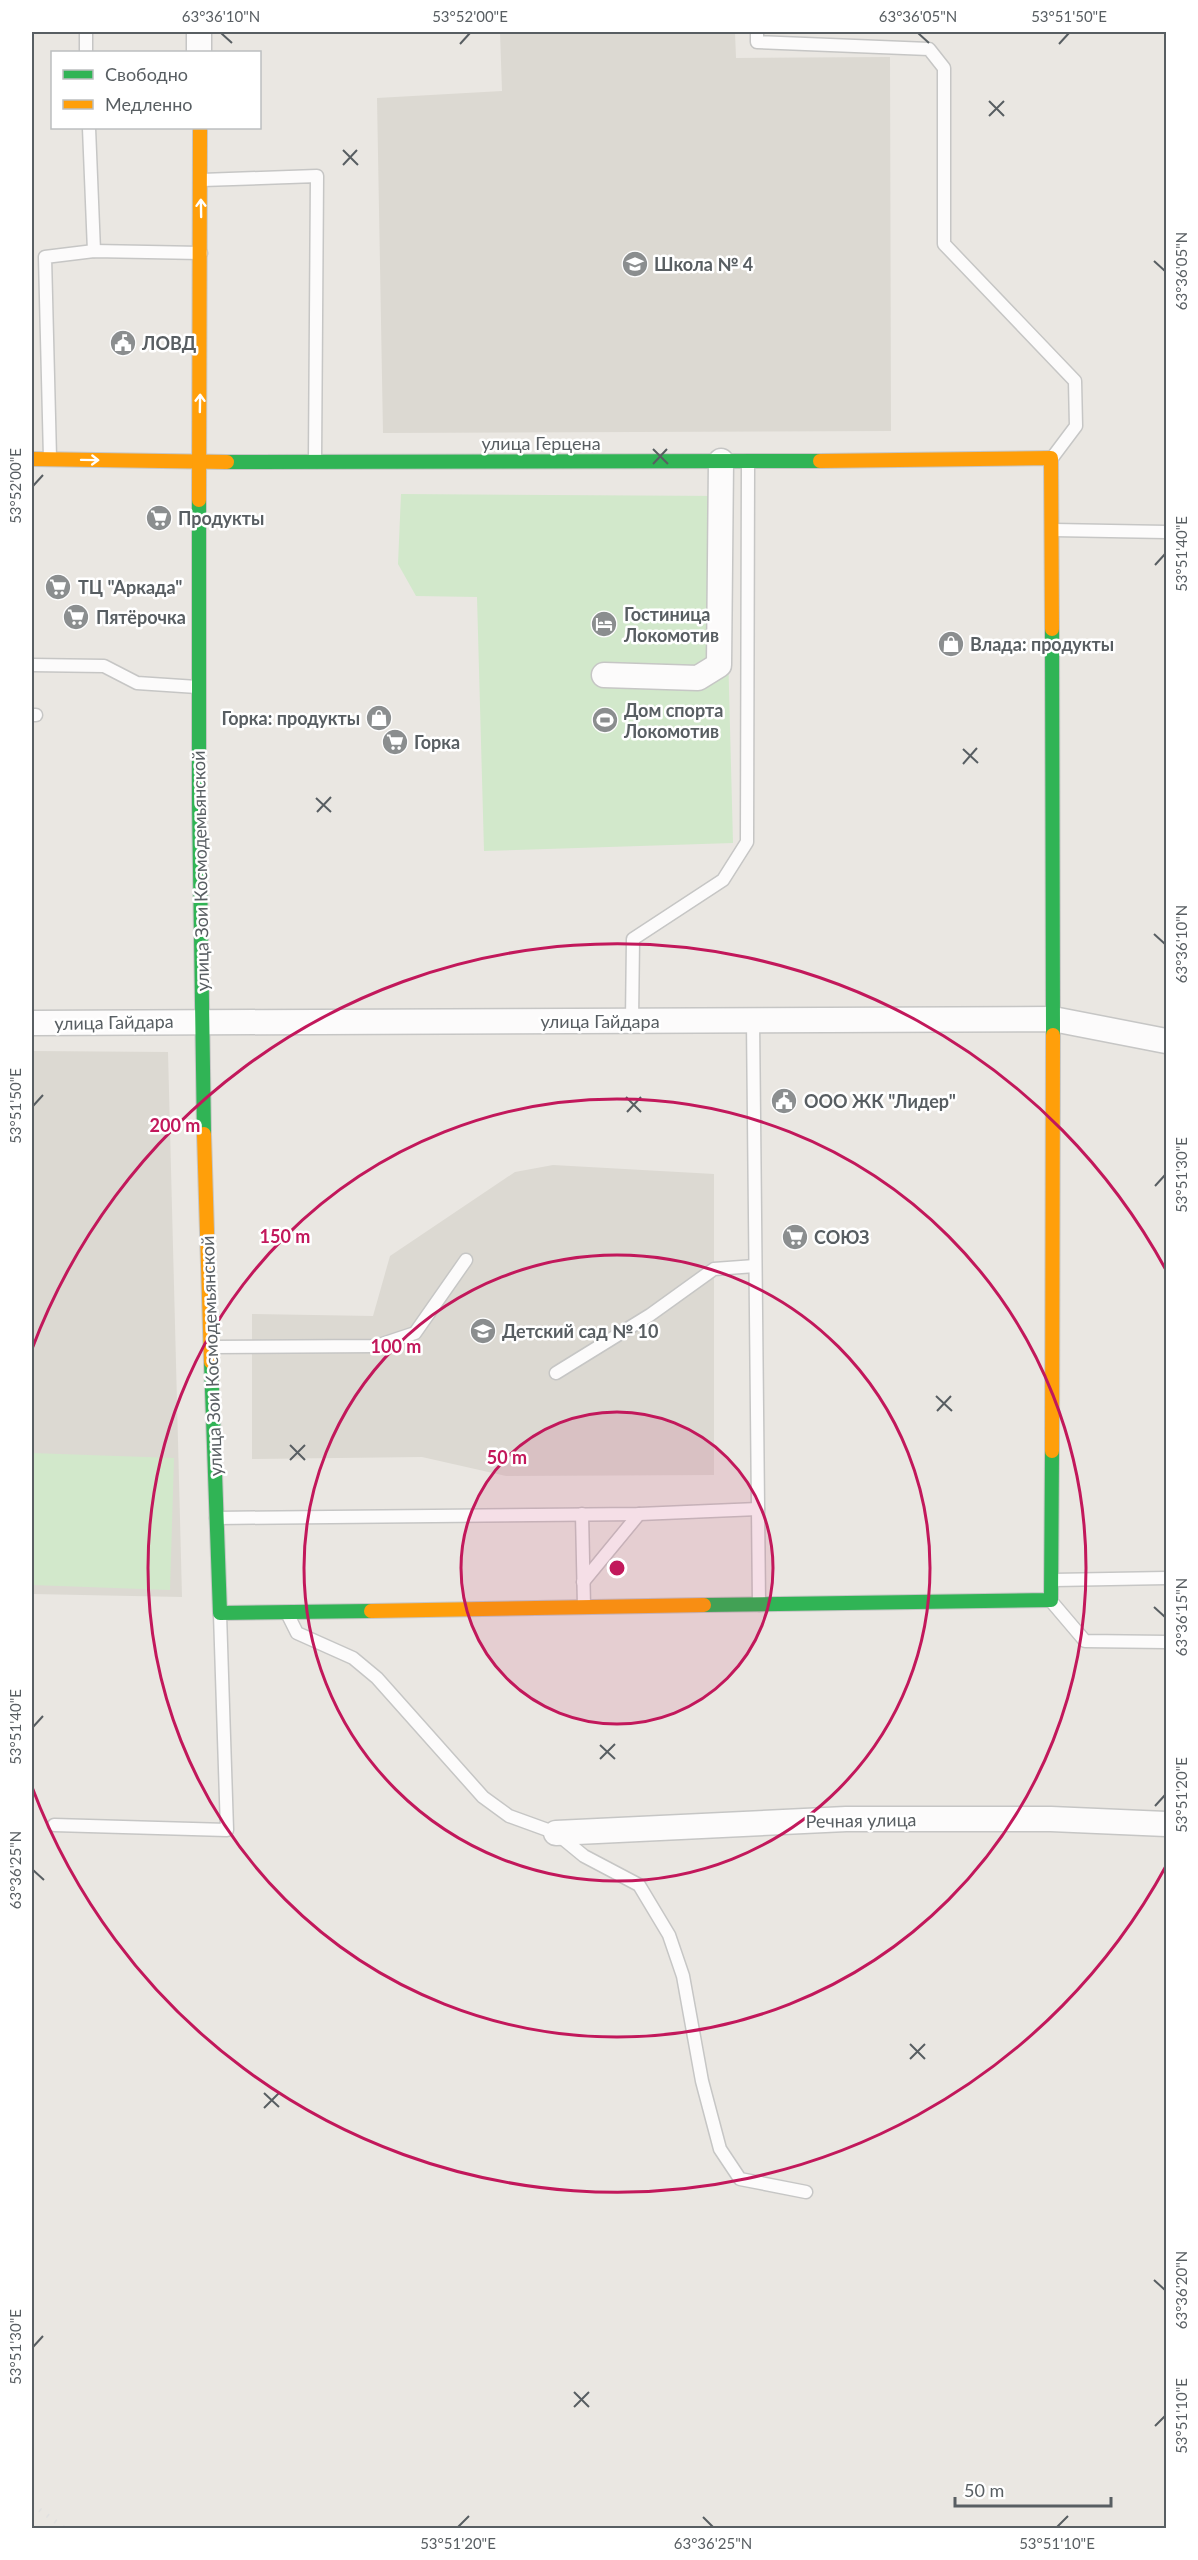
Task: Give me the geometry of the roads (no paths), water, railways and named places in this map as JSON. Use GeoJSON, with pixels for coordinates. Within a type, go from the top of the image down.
{"type":"FeatureCollection","features":[{"type":"Feature","properties":{"kind":"street"},"geometry":{"type":"LineString","coordinates":[[199,32],[200,51]]}},
{"type":"Feature","properties":{"kind":"street","name":"улица Зои Космодемьянской"},"geometry":{"type":"LineString","coordinates":[[200,129],[198,687],[202,1021],[210,1347],[220,1613]]}},
{"type":"Feature","properties":{"kind":"street"},"geometry":{"type":"LineString","coordinates":[[220,1613],[1051,1600],[1052,458]]}},
{"type":"Feature","properties":{"kind":"street","name":"улица Герцена"},"geometry":{"type":"LineString","coordinates":[[32,459],[315,462],[1052,458]]}},
{"type":"Feature","properties":{"kind":"street"},"geometry":{"type":"LineString","coordinates":[[604,675],[698,678],[719,666],[721,461]]}},
{"type":"Feature","properties":{"kind":"street","name":"улица Гайдара"},"geometry":{"type":"LineString","coordinates":[[32,1023],[1053,1019],[1167,1041]]}},
{"type":"Feature","properties":{"kind":"street","name":"Речная улица"},"geometry":{"type":"LineString","coordinates":[[556,1833],[846,1819],[1051,1819],[1167,1824]]}},
{"type":"Feature","properties":{"kind":"lane"},"geometry":{"type":"LineString","coordinates":[[86,32],[86,51]]}},
{"type":"Feature","properties":{"kind":"lane"},"geometry":{"type":"LineString","coordinates":[[757,32],[757,42],[929,49],[944,68],[944,244],[1075,381],[1076,426],[1052,458]]}},
{"type":"Feature","properties":{"kind":"lane"},"geometry":{"type":"LineString","coordinates":[[89,129],[94,251]]}},
{"type":"Feature","properties":{"kind":"lane"},"geometry":{"type":"LineString","coordinates":[[201,180],[317,176],[315,462]]}},
{"type":"Feature","properties":{"kind":"lane"},"geometry":{"type":"LineString","coordinates":[[50,459],[45,257],[94,251],[201,253]]}},
{"type":"Feature","properties":{"kind":"lane"},"geometry":{"type":"LineString","coordinates":[[632,1021],[633,939],[723,879],[747,842],[748,461]]}},
{"type":"Feature","properties":{"kind":"lane"},"geometry":{"type":"LineString","coordinates":[[1052,530],[1167,532]]}},
{"type":"Feature","properties":{"kind":"lane"},"geometry":{"type":"LineString","coordinates":[[32,665],[104,666],[137,683],[198,687]]}},
{"type":"Feature","properties":{"kind":"lane"},"geometry":{"type":"LineString","coordinates":[[753,1021],[759,1605]]}},
{"type":"Feature","properties":{"kind":"lane"},"geometry":{"type":"LineString","coordinates":[[210,1347],[375,1346],[416,1333],[466,1260]]}},
{"type":"Feature","properties":{"kind":"lane"},"geometry":{"type":"LineString","coordinates":[[556,1373],[650,1315],[714,1269],[755,1266]]}},
{"type":"Feature","properties":{"kind":"lane"},"geometry":{"type":"LineString","coordinates":[[216,1518],[639,1514],[758,1509]]}},
{"type":"Feature","properties":{"kind":"lane"},"geometry":{"type":"LineString","coordinates":[[582,1514],[584,1608]]}},
{"type":"Feature","properties":{"kind":"lane"},"geometry":{"type":"LineString","coordinates":[[584,1582],[639,1514]]}},
{"type":"Feature","properties":{"kind":"lane"},"geometry":{"type":"LineString","coordinates":[[1051,1580],[1167,1578]]}},
{"type":"Feature","properties":{"kind":"lane"},"geometry":{"type":"LineString","coordinates":[[1051,1600],[1085,1641],[1167,1642]]}},
{"type":"Feature","properties":{"kind":"lane"},"geometry":{"type":"LineString","coordinates":[[287,1612],[297,1633],[353,1658],[377,1678],[483,1797],[509,1816],[556,1833],[584,1856],[639,1885],[669,1935],[683,1976],[702,2081],[720,2149],[740,2179],[806,2192]]}},
{"type":"Feature","properties":{"kind":"lane"},"geometry":{"type":"LineString","coordinates":[[54,1826],[227,1830],[220,1613]]}},
{"type":"Feature","properties":{"kind":"railway"},"geometry":{"type":"LineString","coordinates":[[32,2504],[64,2528]]}},
{"type":"Feature","properties":{"kind":"place","name":"Школа № 4"},"geometry":{"type":"Point","coordinates":[635,264]}},
{"type":"Feature","properties":{"kind":"place","name":"ЛОВД"},"geometry":{"type":"Point","coordinates":[123,343]}},
{"type":"Feature","properties":{"kind":"place","name":"Продукты"},"geometry":{"type":"Point","coordinates":[159,518]}},
{"type":"Feature","properties":{"kind":"place","name":"ТЦ \"Аркада\""},"geometry":{"type":"Point","coordinates":[58,587]}},
{"type":"Feature","properties":{"kind":"place","name":"Пятёрочка"},"geometry":{"type":"Point","coordinates":[76,617]}},
{"type":"Feature","properties":{"kind":"place","name":"Гостиница Локомотив"},"geometry":{"type":"Point","coordinates":[604,624]}},
{"type":"Feature","properties":{"kind":"place","name":"Влада: продукты"},"geometry":{"type":"Point","coordinates":[951,644]}},
{"type":"Feature","properties":{"kind":"place","name":"Горка: продукты"},"geometry":{"type":"Point","coordinates":[379,718]}},
{"type":"Feature","properties":{"kind":"place","name":"Дом спорта Локомотив"},"geometry":{"type":"Point","coordinates":[605,720]}},
{"type":"Feature","properties":{"kind":"place","name":"Горка"},"geometry":{"type":"Point","coordinates":[395,742]}},
{"type":"Feature","properties":{"kind":"place","name":"ООО ЖК \"Лидер\""},"geometry":{"type":"Point","coordinates":[784,1101]}},
{"type":"Feature","properties":{"kind":"place","name":"СОЮЗ"},"geometry":{"type":"Point","coordinates":[795,1237]}},
{"type":"Feature","properties":{"kind":"place","name":"Детский сад № 10"},"geometry":{"type":"Point","coordinates":[483,1331]}}]}
